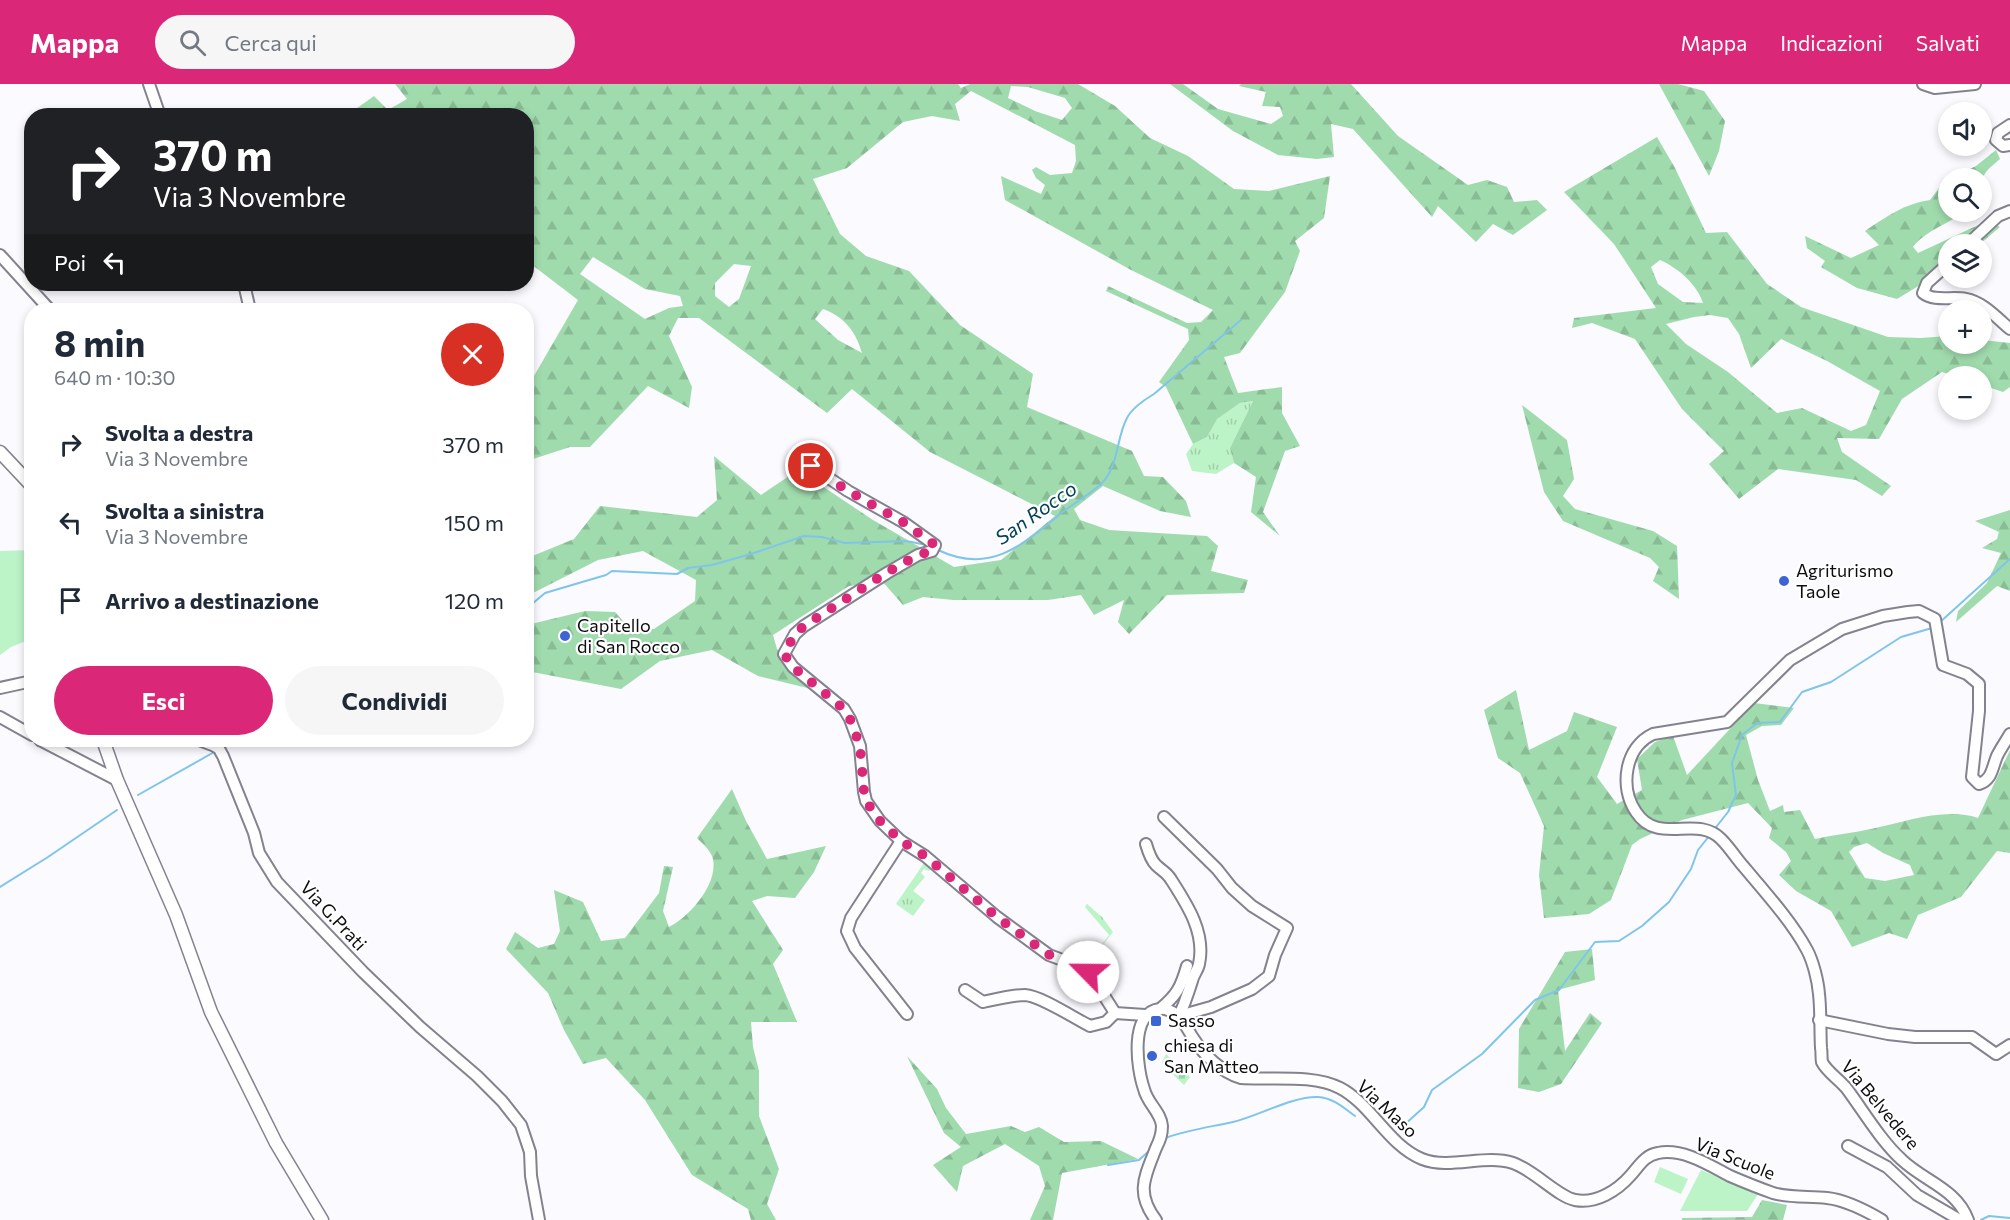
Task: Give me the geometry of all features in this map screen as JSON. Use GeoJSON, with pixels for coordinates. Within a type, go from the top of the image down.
{"type":"FeatureCollection","features":[{"type":"Feature","properties":{"kind":"main road"},"geometry":{"type":"LineString","coordinates":[[0,452],[24,478]]}},
{"type":"Feature","properties":{"kind":"main road"},"geometry":{"type":"LineString","coordinates":[[105,747],[117,780],[176,915],[211,1012],[276,1143],[322,1220]]}},
{"type":"Feature","properties":{"kind":"street"},"geometry":{"type":"LineString","coordinates":[[150,84],[158,108]]}},
{"type":"Feature","properties":{"kind":"street"},"geometry":{"type":"LineString","coordinates":[[1923,84],[1935,88],[1975,84]]}},
{"type":"Feature","properties":{"kind":"street"},"geometry":{"type":"LineString","coordinates":[[2010,125],[1998,133],[1996,140],[2003,147],[2010,145]]}},
{"type":"Feature","properties":{"kind":"street"},"geometry":{"type":"LineString","coordinates":[[1979,234],[1998,216],[2010,211]]}},
{"type":"Feature","properties":{"kind":"street"},"geometry":{"type":"LineString","coordinates":[[0,255],[24,281]]}},
{"type":"Feature","properties":{"kind":"street"},"geometry":{"type":"LineString","coordinates":[[1938,273],[1926,283],[1923,293],[1928,297],[1973,301],[2010,329]]}},
{"type":"Feature","properties":{"kind":"street"},"geometry":{"type":"LineString","coordinates":[[33,291],[45,303]]}},
{"type":"Feature","properties":{"kind":"street"},"geometry":{"type":"LineString","coordinates":[[811,466],[848,491],[903,522],[934,544],[933,549],[886,573],[804,626],[795,634],[784,654],[793,667],[844,709],[856,732],[860,746],[866,801],[880,821],[901,841],[925,856],[997,917],[1049,955],[1084,968],[1115,1013]]}},
{"type":"Feature","properties":{"kind":"street","name":"Via Belvedere"},"geometry":{"type":"LineString","coordinates":[[1968,1220],[1965,1211],[1951,1195],[1902,1160],[1858,1107],[1846,1088],[1822,1062],[1819,993],[1808,951],[1771,900],[1720,837],[1707,830],[1680,828],[1670,830],[1651,827],[1636,812],[1629,796],[1627,772],[1630,757],[1642,739],[1653,734],[1727,722],[1790,660],[1842,629],[1883,616],[1908,612],[1919,611],[1937,624],[1943,665],[1966,674],[1979,684],[1979,711],[1972,777],[1978,784],[1985,782],[1991,775],[1998,755],[2010,734]]}},
{"type":"Feature","properties":{"kind":"street"},"geometry":{"type":"LineString","coordinates":[[0,688],[24,683]]}},
{"type":"Feature","properties":{"kind":"street"},"geometry":{"type":"LineString","coordinates":[[0,717],[24,730]]}},
{"type":"Feature","properties":{"kind":"street"},"geometry":{"type":"LineString","coordinates":[[53,747],[117,780]]}},
{"type":"Feature","properties":{"kind":"street","name":"Via G.Prati"},"geometry":{"type":"LineString","coordinates":[[221,747],[254,833],[259,853],[277,882],[363,972],[420,1027],[477,1076],[502,1101],[521,1125],[530,1152],[531,1176],[539,1220]]}},
{"type":"Feature","properties":{"kind":"street"},"geometry":{"type":"LineString","coordinates":[[1160,1009],[1179,1016],[1211,1007],[1252,989],[1269,976],[1287,928],[1252,906],[1232,888],[1217,868],[1164,817]]}},
{"type":"Feature","properties":{"kind":"street"},"geometry":{"type":"LineString","coordinates":[[901,841],[851,918],[847,931],[855,948],[907,1014]]}},
{"type":"Feature","properties":{"kind":"street"},"geometry":{"type":"LineString","coordinates":[[1146,844],[1155,864],[1166,872],[1189,908],[1198,932],[1199,967],[1179,1016]]}},
{"type":"Feature","properties":{"kind":"street"},"geometry":{"type":"LineString","coordinates":[[1115,1013],[1145,1016],[1160,1009],[1181,987],[1187,966]]}},
{"type":"Feature","properties":{"kind":"street"},"geometry":{"type":"LineString","coordinates":[[965,990],[983,1002],[1002,997],[1028,995],[1090,1026],[1106,1022],[1115,1013]]}},
{"type":"Feature","properties":{"kind":"street"},"geometry":{"type":"LineString","coordinates":[[1145,1016],[1139,1026],[1138,1053],[1144,1091],[1161,1119],[1162,1135],[1144,1178],[1144,1195],[1147,1208],[1156,1220]]}},
{"type":"Feature","properties":{"kind":"street","name":"Via Maso"},"geometry":{"type":"LineString","coordinates":[[1179,1016],[1194,1040],[1229,1075],[1241,1078],[1325,1082],[1340,1088],[1350,1095],[1397,1143],[1421,1159]]}},
{"type":"Feature","properties":{"kind":"street"},"geometry":{"type":"LineString","coordinates":[[1819,1020],[1906,1036],[1972,1037],[1996,1054],[2010,1045]]}},
{"type":"Feature","properties":{"kind":"street","name":"Via Belvedere"},"geometry":{"type":"LineString","coordinates":[[1848,1146],[1887,1167],[1917,1195],[1960,1220]]}},
{"type":"Feature","properties":{"kind":"street","name":"Via Scuole"},"geometry":{"type":"LineString","coordinates":[[1421,1159],[1432,1162],[1512,1163],[1530,1171],[1574,1200],[1592,1200],[1612,1192],[1629,1178],[1644,1158],[1657,1153],[1670,1152],[1695,1158],[1776,1194],[1830,1198],[1864,1210],[1882,1220]]}},
{"type":"Feature","properties":{"kind":"green space"},"geometry":{"type":"Polygon","coordinates":[[[395,84],[958,84],[961,88],[970,84],[1078,84],[1115,106],[1150,138],[1188,156],[1234,189],[1269,191],[1330,176],[1324,218],[1295,241],[1300,251],[1285,292],[1240,353],[1224,357],[1238,393],[1282,387],[1282,413],[1300,446],[1285,451],[1263,512],[1280,536],[1251,512],[1256,477],[1234,463],[1230,448],[1253,401],[1240,403],[1217,419],[1207,437],[1193,444],[1166,387],[1159,382],[1189,340],[1188,329],[1106,291],[1108,286],[1187,323],[1201,322],[1213,310],[1131,270],[1005,200],[1001,176],[1041,194],[1045,185],[1036,178],[1032,170],[1036,167],[1050,175],[1072,173],[1076,161],[1075,145],[971,91],[955,104],[960,121],[932,116],[903,122],[847,168],[813,179],[840,234],[866,256],[909,271],[960,325],[1033,374],[1027,407],[1132,451],[1144,476],[1163,477],[1186,501],[1191,517],[1160,511],[1103,486],[1074,509],[1080,520],[1109,530],[1207,536],[1218,546],[1211,571],[1248,580],[1244,593],[1167,595],[1129,634],[1118,622],[1124,600],[1094,615],[1081,595],[1048,600],[953,600],[923,597],[903,605],[882,581],[849,586],[773,635],[777,649],[820,691],[758,676],[712,650],[660,661],[621,689],[534,672],[534,623],[585,611],[615,612],[629,628],[654,629],[695,601],[696,580],[643,551],[598,560],[534,592],[534,555],[574,539],[600,506],[697,517],[717,500],[714,456],[761,495],[798,470],[873,520],[954,567],[1001,560],[1055,516],[930,452],[852,389],[827,413],[699,318],[678,318],[669,336],[692,387],[689,408],[648,386],[590,447],[570,447],[534,459],[534,376],[578,300],[534,266],[534,108],[391,108],[407,99],[395,84]],[[1011,86],[1008,98],[1035,111],[1062,120],[1072,108],[1065,98],[1028,87],[1011,86]],[[593,257],[580,274],[645,319],[669,308],[683,306],[680,296],[645,289],[593,257]],[[734,264],[715,283],[715,296],[729,307],[739,299],[751,266],[734,264]],[[823,309],[815,319],[838,340],[862,353],[848,326],[838,316],[823,309]]]}},
{"type":"Feature","properties":{"kind":"green space"},"geometry":{"type":"Polygon","coordinates":[[[1170,84],[1183,84],[1218,109],[1271,124],[1283,116],[1280,107],[1262,106],[1266,92],[1239,86],[1241,84],[1351,84],[1398,136],[1468,185],[1487,180],[1507,187],[1514,202],[1537,200],[1547,210],[1513,235],[1493,224],[1476,242],[1438,206],[1432,217],[1353,129],[1331,124],[1334,157],[1317,159],[1278,155],[1233,131],[1170,84]]]}},
{"type":"Feature","properties":{"kind":"green space"},"geometry":{"type":"Polygon","coordinates":[[[1659,84],[1678,84],[1704,91],[1725,121],[1719,151],[1709,176],[1659,84]]]}},
{"type":"Feature","properties":{"kind":"green space"},"geometry":{"type":"Polygon","coordinates":[[[374,96],[386,108],[357,108],[374,96]]]}},
{"type":"Feature","properties":{"kind":"green space"},"geometry":{"type":"Polygon","coordinates":[[[1657,137],[1675,168],[1706,233],[1727,232],[1767,284],[1801,307],[1888,337],[1938,337],[1938,354],[1992,354],[1992,341],[2010,343],[2010,387],[2003,392],[1992,388],[1992,366],[1938,366],[1938,375],[1902,399],[1879,439],[1837,438],[1842,452],[1891,486],[1882,496],[1856,480],[1778,469],[1739,499],[1709,464],[1724,451],[1682,409],[1635,339],[1592,323],[1572,328],[1574,318],[1656,308],[1614,244],[1564,192],[1657,137]],[[1660,260],[1651,267],[1658,284],[1683,302],[1703,303],[1696,289],[1686,277],[1660,260]],[[1710,315],[1666,324],[1686,344],[1728,372],[1777,413],[1802,408],[1851,431],[1866,425],[1880,391],[1827,361],[1781,339],[1751,368],[1739,334],[1728,318],[1710,315]]]}},
{"type":"Feature","properties":{"kind":"green space"},"geometry":{"type":"Polygon","coordinates":[[[1996,150],[2000,159],[1989,168],[1972,168],[1992,156],[1996,150]]]}},
{"type":"Feature","properties":{"kind":"green space"},"geometry":{"type":"Polygon","coordinates":[[[1938,189],[1938,222],[1948,222],[1930,232],[1913,247],[1918,253],[1938,244],[1938,274],[1897,299],[1857,288],[1821,267],[1825,261],[1807,248],[1805,236],[1851,258],[1879,245],[1865,231],[1904,208],[1930,200],[1938,189]]]}},
{"type":"Feature","properties":{"kind":"green space"},"geometry":{"type":"Polygon","coordinates":[[[1985,222],[1992,222],[2000,227],[1992,234],[1959,234],[1985,222]]]}},
{"type":"Feature","properties":{"kind":"green space"},"geometry":{"type":"Polygon","coordinates":[[[1253,401],[1230,448],[1234,463],[1216,474],[1192,471],[1186,454],[1193,444],[1207,437],[1216,419],[1240,403],[1253,401]]]}},
{"type":"Feature","properties":{"kind":"green space"},"geometry":{"type":"Polygon","coordinates":[[[1522,405],[1567,440],[1574,479],[1563,496],[1575,509],[1653,531],[1677,546],[1679,599],[1653,581],[1659,567],[1650,558],[1563,521],[1544,492],[1522,405]]]}},
{"type":"Feature","properties":{"kind":"green space"},"geometry":{"type":"Polygon","coordinates":[[[2010,510],[2010,591],[1997,586],[1956,622],[1958,611],[1987,583],[2001,553],[1982,548],[1997,539],[1999,532],[1975,521],[2010,510]]]}},
{"type":"Feature","properties":{"kind":"green space"},"geometry":{"type":"Polygon","coordinates":[[[24,550],[24,642],[0,655],[0,551],[24,550]]]}},
{"type":"Feature","properties":{"kind":"green space"},"geometry":{"type":"Polygon","coordinates":[[[1516,690],[1529,750],[1567,731],[1574,712],[1617,727],[1597,777],[1617,804],[1642,790],[1637,759],[1655,742],[1673,736],[1687,775],[1754,703],[1794,708],[1781,725],[1762,726],[1746,735],[1758,780],[1770,811],[1783,805],[1784,812],[1800,810],[1815,839],[1939,815],[1965,815],[1978,818],[2010,750],[2010,853],[1997,851],[1961,897],[1918,915],[1907,939],[1889,933],[1852,947],[1831,911],[1796,891],[1779,875],[1791,861],[1786,852],[1769,838],[1772,828],[1748,803],[1682,820],[1640,839],[1632,845],[1611,900],[1589,914],[1544,918],[1539,875],[1544,826],[1520,773],[1498,758],[1484,710],[1516,690]],[[1867,843],[1854,847],[1849,852],[1865,878],[1885,881],[1914,875],[1910,865],[1867,843]]]}},
{"type":"Feature","properties":{"kind":"green space"},"geometry":{"type":"Polygon","coordinates":[[[732,789],[767,859],[826,846],[814,872],[795,898],[767,896],[752,901],[783,950],[773,964],[797,1022],[751,1022],[753,1047],[759,1071],[759,1116],[779,1169],[767,1204],[776,1220],[751,1220],[748,1209],[692,1175],[645,1100],[606,1058],[583,1064],[564,1030],[548,993],[506,949],[515,932],[538,948],[554,944],[560,931],[554,890],[583,902],[601,941],[625,938],[659,893],[664,866],[673,867],[663,911],[669,927],[677,922],[694,907],[708,887],[714,866],[712,856],[697,838],[732,789]]]}},
{"type":"Feature","properties":{"kind":"green space"},"geometry":{"type":"Polygon","coordinates":[[[924,863],[931,869],[929,871],[924,869],[921,873],[925,877],[913,891],[925,900],[913,916],[896,904],[924,863]]]}},
{"type":"Feature","properties":{"kind":"green space"},"geometry":{"type":"Polygon","coordinates":[[[1087,904],[1102,917],[1113,932],[1088,963],[1109,935],[1085,907],[1087,904]]]}},
{"type":"Feature","properties":{"kind":"green space"},"geometry":{"type":"Polygon","coordinates":[[[1592,949],[1595,980],[1558,990],[1565,1051],[1590,1013],[1602,1023],[1561,1084],[1539,1092],[1518,1088],[1519,1029],[1565,952],[1592,949]]]}},
{"type":"Feature","properties":{"kind":"green space"},"geometry":{"type":"Polygon","coordinates":[[[1166,1054],[1190,1077],[1184,1085],[1163,1065],[1166,1054]]]}},
{"type":"Feature","properties":{"kind":"green space"},"geometry":{"type":"Polygon","coordinates":[[[907,1056],[937,1089],[946,1108],[966,1134],[1011,1126],[1025,1132],[1039,1127],[1064,1142],[1101,1141],[1138,1159],[1062,1173],[1053,1220],[1030,1220],[1045,1186],[1039,1166],[1005,1144],[963,1166],[957,1192],[933,1165],[961,1147],[944,1133],[907,1056]]]}},
{"type":"Feature","properties":{"kind":"green space"},"geometry":{"type":"Polygon","coordinates":[[[1660,1167],[1688,1179],[1681,1194],[1654,1182],[1660,1167]]]}},
{"type":"Feature","properties":{"kind":"green space"},"geometry":{"type":"Polygon","coordinates":[[[1701,1170],[1758,1194],[1747,1211],[1680,1211],[1701,1170]]]}},
{"type":"Feature","properties":{"kind":"green space"},"geometry":{"type":"Polygon","coordinates":[[[1762,1200],[1787,1205],[1783,1220],[1682,1220],[1682,1218],[1752,1217],[1762,1200]]]}},
{"type":"Feature","properties":{"kind":"waterway","name":"San Rocco"},"geometry":{"type":"LineString","coordinates":[[938,550],[957,557],[974,559],[990,558],[1005,553],[1033,536],[1093,491],[1108,476],[1112,468],[1123,426],[1132,411],[1241,320]]}},
{"type":"Feature","properties":{"kind":"waterway","name":"San Rocco"},"geometry":{"type":"LineString","coordinates":[[534,602],[545,593],[606,575],[612,571],[677,574],[688,568],[712,565],[804,536],[822,537],[845,543],[906,541],[927,545]]}},
{"type":"Feature","properties":{"kind":"waterway"},"geometry":{"type":"LineString","coordinates":[[1939,623],[2010,559]]}},
{"type":"Feature","properties":{"kind":"waterway"},"geometry":{"type":"LineString","coordinates":[[1713,831],[1728,812],[1736,795],[1732,763],[1742,735],[1757,723],[1780,722],[1802,692],[1831,682],[1901,637],[1932,628]]}},
{"type":"Feature","properties":{"kind":"waterway","name":"San Rocco"},"geometry":{"type":"LineString","coordinates":[[138,795],[216,751]]}},
{"type":"Feature","properties":{"kind":"waterway"},"geometry":{"type":"LineString","coordinates":[[0,887],[117,810]]}},
{"type":"Feature","properties":{"kind":"waterway"},"geometry":{"type":"LineString","coordinates":[[1403,1126],[1424,1107],[1432,1090],[1482,1054],[1535,1000],[1559,990],[1595,942],[1619,941],[1642,926],[1669,902],[1691,869],[1698,850],[1710,835]]}},
{"type":"Feature","properties":{"kind":"waterway"},"geometry":{"type":"LineString","coordinates":[[1165,1138],[1233,1122],[1308,1098],[1328,1099],[1355,1116]]}},
{"type":"Feature","properties":{"kind":"waterway"},"geometry":{"type":"LineString","coordinates":[[1108,1165],[1139,1160],[1149,1151]]}},
{"type":"Feature","properties":{"kind":"waterway"},"geometry":{"type":"LineString","coordinates":[[1981,1220],[1989,1216],[2010,1218]]}},
{"type":"Feature","properties":{"kind":"place","name":"Agriturismo Taole"},"geometry":{"type":"Point","coordinates":[1784,581]}},
{"type":"Feature","properties":{"kind":"place","name":"Capitello di San Rocco"},"geometry":{"type":"Point","coordinates":[565,636]}},
{"type":"Feature","properties":{"kind":"place","name":"Sasso"},"geometry":{"type":"Point","coordinates":[1156,1021]}},
{"type":"Feature","properties":{"kind":"place","name":"chiesa di San Matteo"},"geometry":{"type":"Point","coordinates":[1152,1056]}},
{"type":"Feature","properties":{"kind":"route"},"geometry":{"type":"LineString","coordinates":[[811,466],[848,491],[903,522],[935,545],[932,551],[918,555],[886,573],[804,626],[795,634],[784,654],[793,667],[844,709],[850,719],[860,746],[866,801],[880,821],[901,841],[925,856],[964,891],[1049,955],[1076,964],[1088,972]]}}]}
